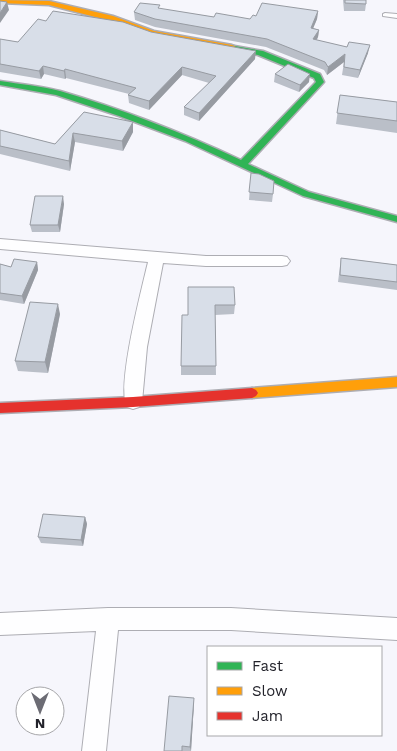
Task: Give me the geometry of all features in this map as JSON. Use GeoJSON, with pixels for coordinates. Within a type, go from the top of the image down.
{"type":"FeatureCollection","features":[{"type":"Feature","properties":{"kind":"street"},"geometry":{"type":"LineString","coordinates":[[0,1],[49,3],[110,18],[152,33],[260,53],[318,76],[320,82],[316,89],[242,165]]}},
{"type":"Feature","properties":{"kind":"street"},"geometry":{"type":"LineString","coordinates":[[0,83],[57,93],[122,114],[188,139],[306,194],[397,219]]}},
{"type":"Feature","properties":{"kind":"street"},"geometry":{"type":"LineString","coordinates":[[0,244],[206,261],[282,261]]}},
{"type":"Feature","properties":{"kind":"street"},"geometry":{"type":"LineString","coordinates":[[133,402],[134,370],[157,257]]}},
{"type":"Feature","properties":{"kind":"street"},"geometry":{"type":"LineString","coordinates":[[0,408],[133,402],[397,382]]}},
{"type":"Feature","properties":{"kind":"street"},"geometry":{"type":"LineString","coordinates":[[94,751],[108,619]]}},
{"type":"Feature","properties":{"kind":"street"},"geometry":{"type":"LineString","coordinates":[[0,624],[108,619],[231,619],[397,629]]}},
{"type":"Feature","properties":{"kind":"lane"},"geometry":{"type":"LineString","coordinates":[[384,15],[397,16]]}},
{"type":"Feature","properties":{"kind":"building"},"geometry":{"type":"Polygon","coordinates":[[[345,0],[366,0],[366,4],[345,3],[345,0]]]}},
{"type":"Feature","properties":{"kind":"building"},"geometry":{"type":"Polygon","coordinates":[[[0,1],[7,2],[0,13],[0,1]]]}},
{"type":"Feature","properties":{"kind":"building"},"geometry":{"type":"Polygon","coordinates":[[[140,3],[160,5],[158,8],[214,17],[216,13],[250,19],[253,15],[256,16],[262,3],[318,11],[311,28],[319,30],[313,39],[347,47],[349,42],[370,45],[360,70],[344,67],[345,54],[328,67],[325,62],[267,39],[155,19],[134,12],[140,3]]]}},
{"type":"Feature","properties":{"kind":"building"},"geometry":{"type":"Polygon","coordinates":[[[53,11],[123,22],[151,32],[256,51],[199,113],[184,107],[216,76],[182,67],[149,101],[128,95],[136,88],[65,69],[64,71],[43,66],[39,71],[0,64],[0,39],[18,42],[38,19],[46,21],[53,11]]]}},
{"type":"Feature","properties":{"kind":"building"},"geometry":{"type":"Polygon","coordinates":[[[288,64],[310,74],[300,85],[275,74],[288,64]]]}},
{"type":"Feature","properties":{"kind":"building"},"geometry":{"type":"Polygon","coordinates":[[[340,95],[397,102],[397,121],[337,113],[340,95]]]}},
{"type":"Feature","properties":{"kind":"building"},"geometry":{"type":"Polygon","coordinates":[[[84,112],[133,122],[122,141],[73,133],[69,161],[0,146],[0,130],[55,144],[84,112]]]}},
{"type":"Feature","properties":{"kind":"building"},"geometry":{"type":"Polygon","coordinates":[[[251,173],[259,174],[274,181],[273,194],[249,192],[251,173]]]}},
{"type":"Feature","properties":{"kind":"building"},"geometry":{"type":"Polygon","coordinates":[[[35,196],[63,196],[58,225],[30,225],[35,196]]]}},
{"type":"Feature","properties":{"kind":"building"},"geometry":{"type":"Polygon","coordinates":[[[341,258],[397,265],[397,282],[340,275],[341,258]]]}},
{"type":"Feature","properties":{"kind":"building"},"geometry":{"type":"Polygon","coordinates":[[[14,259],[37,262],[22,296],[0,293],[0,264],[11,267],[14,259]]]}},
{"type":"Feature","properties":{"kind":"building"},"geometry":{"type":"Polygon","coordinates":[[[188,287],[234,287],[235,305],[215,305],[216,366],[181,366],[182,315],[188,315],[188,287]]]}},
{"type":"Feature","properties":{"kind":"building"},"geometry":{"type":"Polygon","coordinates":[[[30,302],[58,304],[45,362],[15,361],[30,302]]]}},
{"type":"Feature","properties":{"kind":"building"},"geometry":{"type":"Polygon","coordinates":[[[43,514],[85,517],[81,540],[38,537],[43,514]]]}},
{"type":"Feature","properties":{"kind":"building"},"geometry":{"type":"Polygon","coordinates":[[[169,696],[194,698],[190,747],[182,746],[182,751],[164,751],[169,696]]]}},
{"type":"Feature","properties":{"kind":"traffic: fast"},"geometry":{"type":"LineString","coordinates":[[232,47],[260,53],[317,76],[320,82],[242,165]]}},
{"type":"Feature","properties":{"kind":"traffic: fast"},"geometry":{"type":"LineString","coordinates":[[0,83],[57,93],[122,114],[188,139],[306,194],[397,219]]}},
{"type":"Feature","properties":{"kind":"traffic: slow"},"geometry":{"type":"LineString","coordinates":[[0,1],[49,3],[110,18],[152,33],[232,47]]}},
{"type":"Feature","properties":{"kind":"traffic: slow"},"geometry":{"type":"LineString","coordinates":[[252,393],[397,382]]}},
{"type":"Feature","properties":{"kind":"traffic: jam"},"geometry":{"type":"LineString","coordinates":[[0,408],[133,402],[252,393]]}}]}
